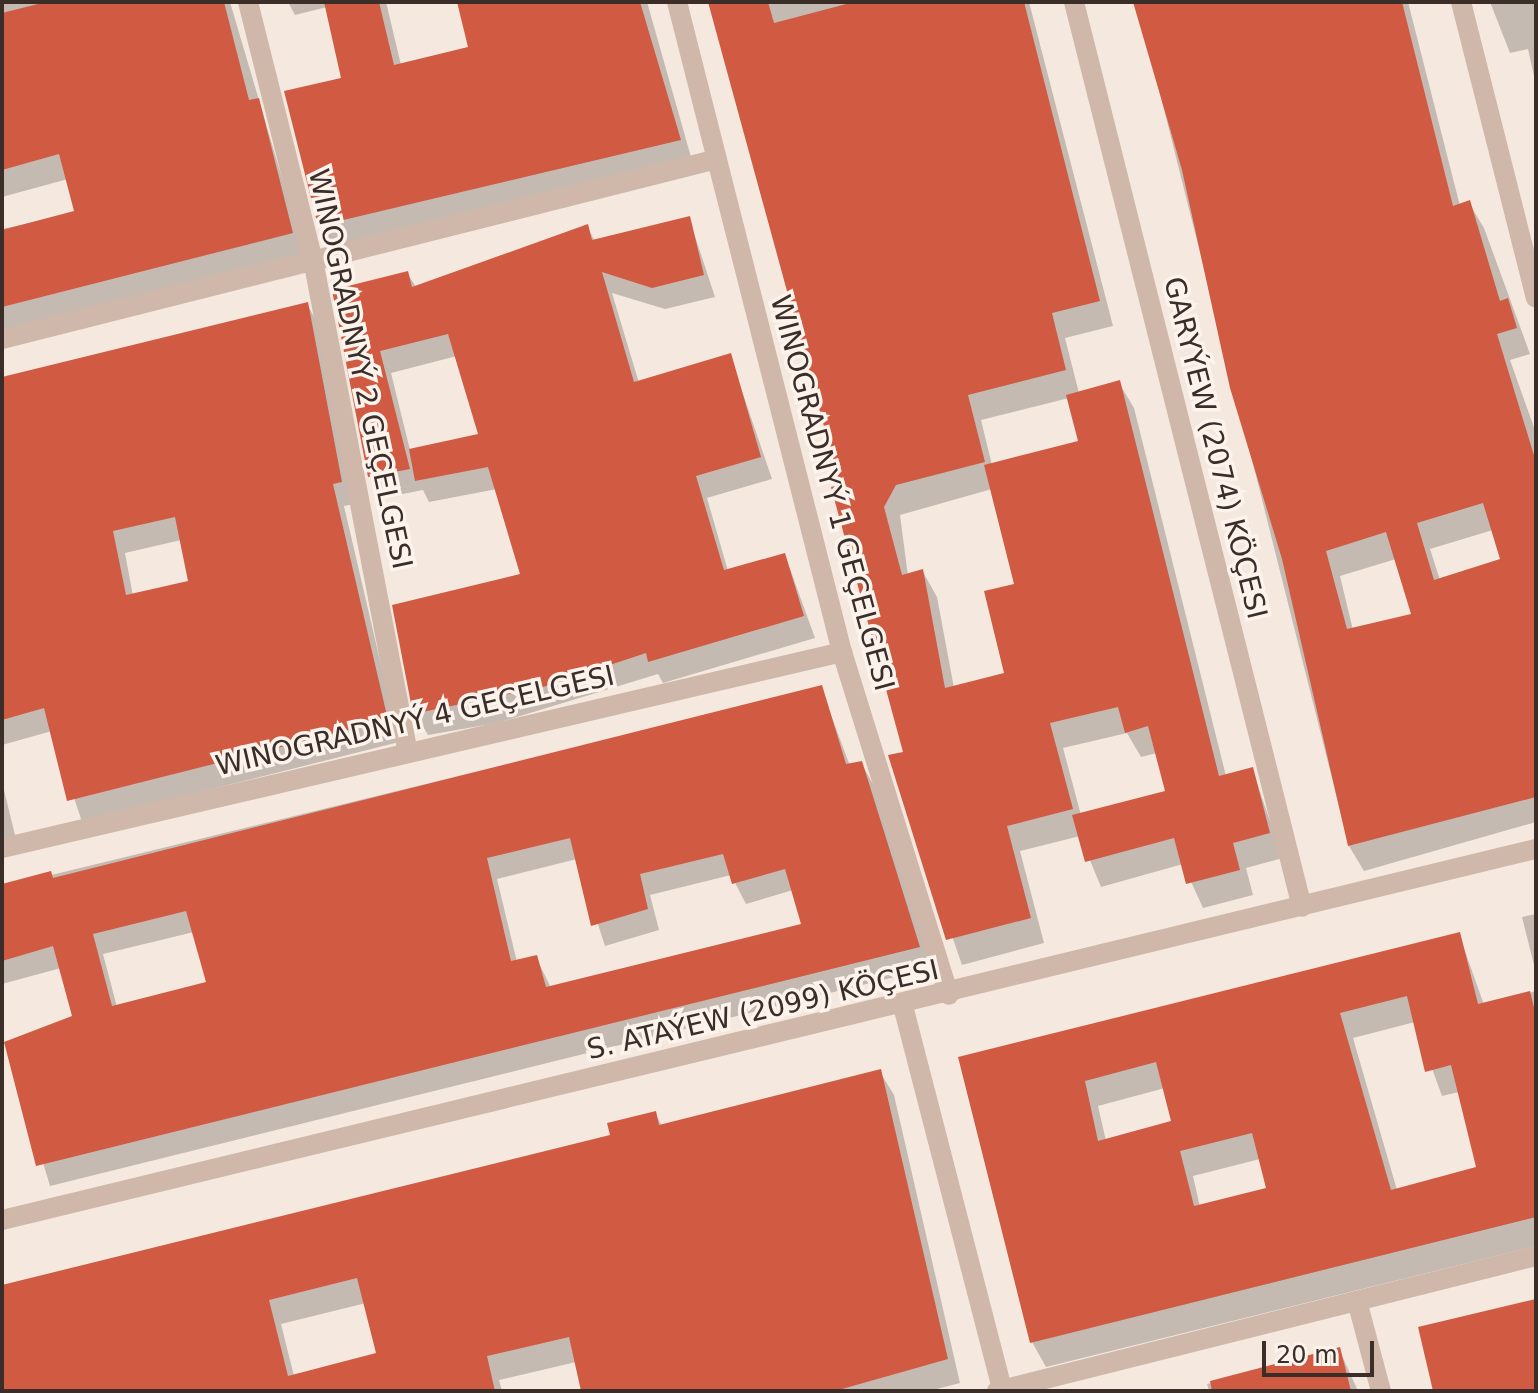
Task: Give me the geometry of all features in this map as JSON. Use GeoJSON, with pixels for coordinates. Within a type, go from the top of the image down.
{"type":"FeatureCollection","features":[{"type":"Feature","properties":{"kind":"street","name":"WINOGRADNYÝ 2 GEÇELGESI"},"geometry":{"type":"LineString","coordinates":[[248,2],[313,260],[407,750]]}},
{"type":"Feature","properties":{"kind":"street","name":"WINOGRADNYÝ 1 GEÇELGESI"},"geometry":{"type":"LineString","coordinates":[[677,2],[842,652],[949,995]]}},
{"type":"Feature","properties":{"kind":"street","name":"GARYÝEW (2074) KÖÇESI"},"geometry":{"type":"LineString","coordinates":[[1074,2],[1302,907]]}},
{"type":"Feature","properties":{"kind":"street"},"geometry":{"type":"LineString","coordinates":[[1461,2],[1536,298]]}},
{"type":"Feature","properties":{"kind":"street"},"geometry":{"type":"LineString","coordinates":[[2,339],[717,159]]}},
{"type":"Feature","properties":{"kind":"street","name":"WINOGRADNYÝ 4 GEÇELGESI"},"geometry":{"type":"LineString","coordinates":[[2,848],[407,750],[842,652]]}},
{"type":"Feature","properties":{"kind":"street","name":"S. ATAÝEW (2099) KÖÇESI"},"geometry":{"type":"LineString","coordinates":[[2,1220],[949,995],[1536,849]]}},
{"type":"Feature","properties":{"kind":"street"},"geometry":{"type":"LineString","coordinates":[[903,1006],[1000,1390],[1536,1256]]}},
{"type":"Feature","properties":{"kind":"street"},"geometry":{"type":"LineString","coordinates":[[1357,1301],[1381,1391]]}},
{"type":"Feature","properties":{"kind":"building"},"geometry":{"type":"Polygon","coordinates":[[[46,2],[224,2],[249,100],[259,98],[293,233],[2,307],[2,230],[74,211],[59,154],[2,170],[2,13],[46,2]]]}},
{"type":"Feature","properties":{"kind":"building"},"geometry":{"type":"Polygon","coordinates":[[[324,2],[379,2],[394,65],[468,47],[457,2],[640,2],[681,140],[318,226],[284,91],[341,78],[324,2]]]}},
{"type":"Feature","properties":{"kind":"building"},"geometry":{"type":"Polygon","coordinates":[[[708,2],[768,2],[774,23],[854,2],[1024,2],[1100,301],[1052,313],[1066,370],[968,395],[985,462],[896,485],[884,507],[902,575],[923,569],[945,688],[1004,673],[984,591],[1014,584],[984,465],[1078,441],[1066,395],[1120,380],[1219,776],[1253,767],[1270,833],[1233,843],[1240,870],[1186,884],[1174,838],[1085,862],[1072,815],[1165,791],[1148,726],[1125,733],[1118,707],[1050,723],[1073,809],[1007,826],[1031,918],[946,940],[888,755],[903,752],[831,487],[840,485],[708,2]]]}},
{"type":"Feature","properties":{"kind":"building"},"geometry":{"type":"Polygon","coordinates":[[[1133,2],[1402,2],[1453,206],[1470,200],[1500,301],[1508,298],[1517,328],[1497,334],[1536,462],[1536,797],[1348,846],[1282,559],[1230,388],[1182,170],[1133,2]],[[1483,503],[1417,523],[1434,580],[1500,559],[1483,503]],[[1386,532],[1326,551],[1347,629],[1411,614],[1386,532]]]}},
{"type":"Feature","properties":{"kind":"building"},"geometry":{"type":"Polygon","coordinates":[[[690,216],[704,275],[652,288],[602,272],[634,382],[731,353],[761,457],[696,476],[724,570],[785,553],[804,616],[648,662],[646,653],[543,687],[413,714],[392,605],[520,574],[488,467],[415,481],[409,449],[478,434],[448,334],[380,351],[410,469],[368,477],[332,290],[408,271],[412,287],[588,224],[592,240],[690,216]]]}},
{"type":"Feature","properties":{"kind":"building"},"geometry":{"type":"Polygon","coordinates":[[[308,302],[342,482],[333,484],[388,720],[67,801],[44,708],[2,720],[2,377],[308,302]],[[175,517],[113,531],[126,595],[188,581],[175,517]]]}},
{"type":"Feature","properties":{"kind":"building"},"geometry":{"type":"Polygon","coordinates":[[[822,685],[846,764],[862,761],[920,947],[36,1166],[4,1042],[72,1016],[53,946],[2,961],[2,884],[51,871],[53,878],[822,685]],[[570,838],[487,858],[511,961],[537,955],[546,987],[801,924],[785,869],[732,884],[723,854],[640,874],[648,909],[591,926],[570,838]],[[186,911],[93,934],[112,1006],[206,982],[186,911]]]}},
{"type":"Feature","properties":{"kind":"building"},"geometry":{"type":"Polygon","coordinates":[[[1460,932],[1478,1004],[1530,991],[1536,1016],[1536,1217],[1030,1343],[958,1057],[1460,932]],[[1407,996],[1340,1013],[1391,1190],[1476,1167],[1451,1065],[1425,1072],[1407,996]],[[1156,1062],[1085,1081],[1098,1141],[1171,1121],[1156,1062]],[[1252,1133],[1180,1151],[1194,1206],[1266,1188],[1252,1133]]]}},
{"type":"Feature","properties":{"kind":"building"},"geometry":{"type":"Polygon","coordinates":[[[881,1069],[948,1359],[835,1391],[581,1391],[569,1337],[487,1356],[495,1391],[2,1391],[2,1285],[610,1135],[607,1123],[656,1111],[659,1125],[881,1069]],[[357,1278],[269,1300],[288,1376],[376,1353],[357,1278]]]}},
{"type":"Feature","properties":{"kind":"building"},"geometry":{"type":"Polygon","coordinates":[[[1536,1299],[1536,1391],[1433,1391],[1418,1327],[1536,1299]]]}},
{"type":"Feature","properties":{"kind":"building"},"geometry":{"type":"Polygon","coordinates":[[[1340,1347],[1351,1391],[1212,1391],[1210,1381],[1340,1347]]]}}]}
